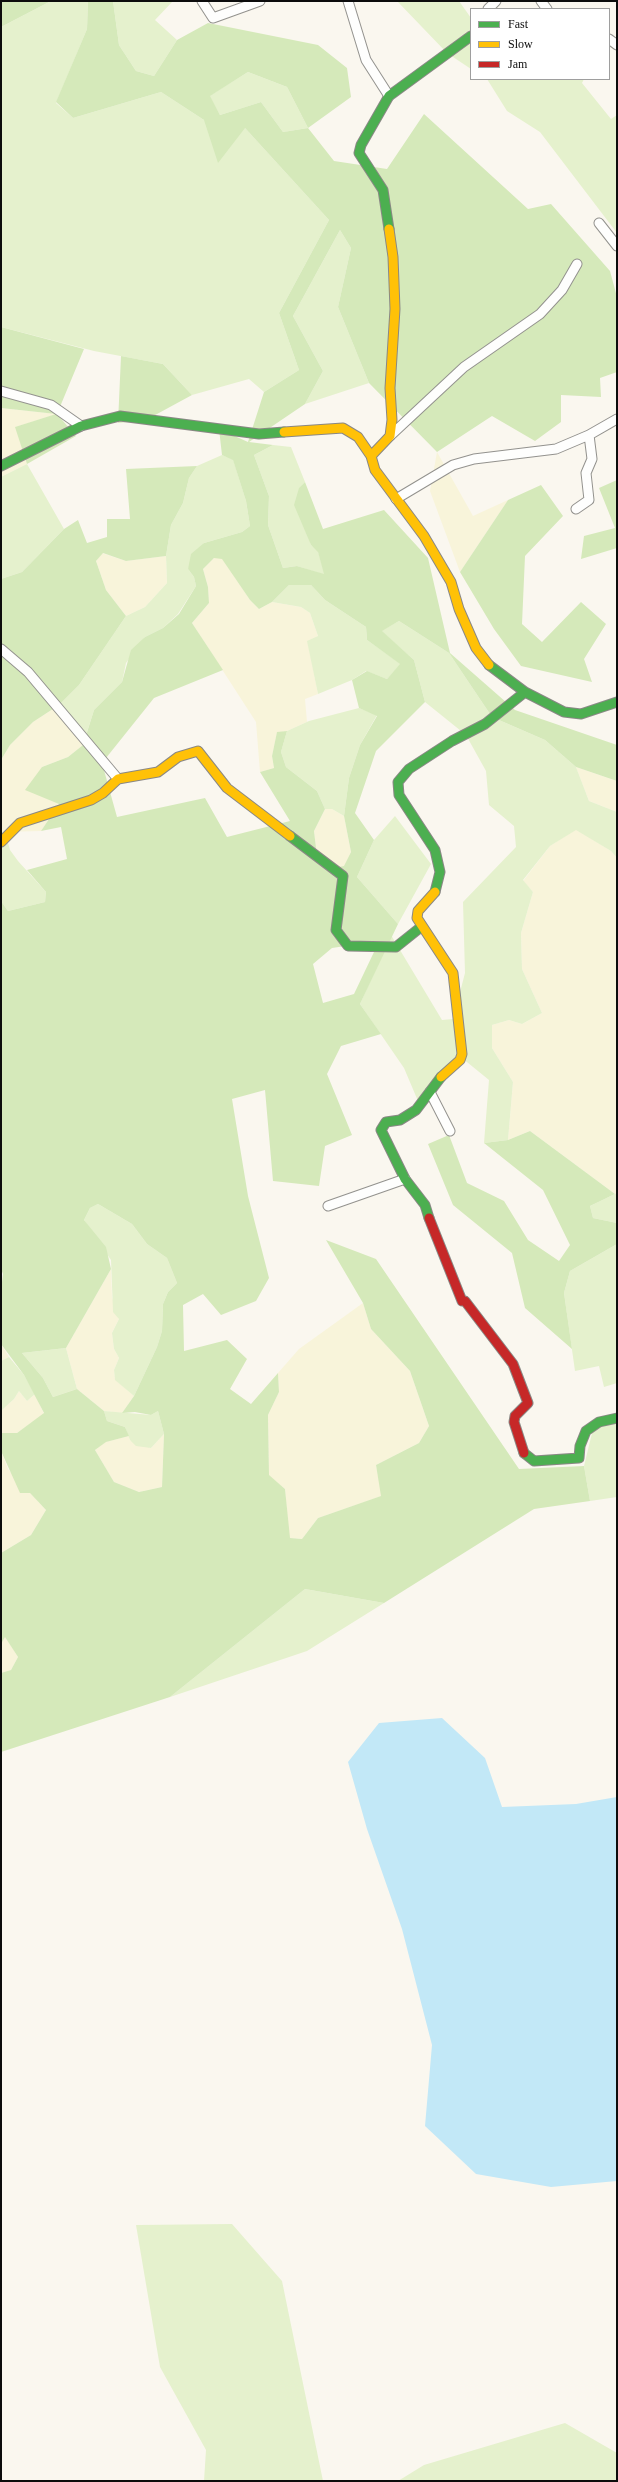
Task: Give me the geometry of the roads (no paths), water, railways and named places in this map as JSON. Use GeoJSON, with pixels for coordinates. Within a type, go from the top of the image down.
{"type":"FeatureCollection","features":[{"type":"Feature","properties":{"kind":"street"},"geometry":{"type":"LineString","coordinates":[[202,1],[213,18],[260,1]]}},
{"type":"Feature","properties":{"kind":"street"},"geometry":{"type":"LineString","coordinates":[[348,1],[366,60],[389,96]]}},
{"type":"Feature","properties":{"kind":"street"},"geometry":{"type":"LineString","coordinates":[[390,436],[392,420],[390,388],[394,309],[393,257],[383,190],[359,153],[361,145],[389,96],[445,58],[470,37]]}},
{"type":"Feature","properties":{"kind":"street"},"geometry":{"type":"LineString","coordinates":[[599,223],[617,246]]}},
{"type":"Feature","properties":{"kind":"street"},"geometry":{"type":"LineString","coordinates":[[371,456],[390,436],[464,367],[540,314],[562,290],[577,264]]}},
{"type":"Feature","properties":{"kind":"street"},"geometry":{"type":"LineString","coordinates":[[1,391],[51,405],[80,426]]}},
{"type":"Feature","properties":{"kind":"street"},"geometry":{"type":"LineString","coordinates":[[1,466],[80,426],[102,419],[120,416],[259,434],[343,428],[358,437],[371,456],[375,470],[424,536],[451,582],[459,609],[476,648],[489,665],[525,692],[556,709],[581,714],[617,702]]}},
{"type":"Feature","properties":{"kind":"street"},"geometry":{"type":"LineString","coordinates":[[396,499],[453,465],[474,458],[556,449],[589,435],[617,419]]}},
{"type":"Feature","properties":{"kind":"street"},"geometry":{"type":"LineString","coordinates":[[576,509],[589,500],[586,473],[592,459],[589,435]]}},
{"type":"Feature","properties":{"kind":"street"},"geometry":{"type":"LineString","coordinates":[[1,649],[28,672],[118,779]]}},
{"type":"Feature","properties":{"kind":"street"},"geometry":{"type":"LineString","coordinates":[[525,692],[485,724],[452,741],[409,769],[398,782],[399,795],[435,850],[440,872],[436,891],[418,911],[418,918],[421,927],[453,973],[462,1054],[460,1060],[441,1077],[416,1110],[400,1120],[386,1122],[381,1130],[405,1179],[425,1205],[432,1230],[462,1301],[465,1301],[513,1364],[528,1403],[515,1416],[514,1422],[524,1454],[534,1461],[579,1458],[580,1446],[586,1431],[599,1422],[617,1418]]}},
{"type":"Feature","properties":{"kind":"street"},"geometry":{"type":"LineString","coordinates":[[1,842],[20,823],[91,800],[103,793],[108,786],[118,779],[158,772],[178,756],[198,750],[227,788],[343,876],[336,930],[348,946],[396,947],[421,927]]}},
{"type":"Feature","properties":{"kind":"street"},"geometry":{"type":"LineString","coordinates":[[430,1092],[450,1131]]}},
{"type":"Feature","properties":{"kind":"street"},"geometry":{"type":"LineString","coordinates":[[328,1206],[405,1179]]}},
{"type":"Feature","properties":{"kind":"water"},"geometry":{"type":"Polygon","coordinates":[[[442,1718],[485,1758],[502,1807],[576,1804],[617,1797],[617,2181],[551,2187],[476,2174],[425,2126],[432,2045],[402,1929],[367,1829],[348,1762],[379,1723],[442,1718]]]}}]}
